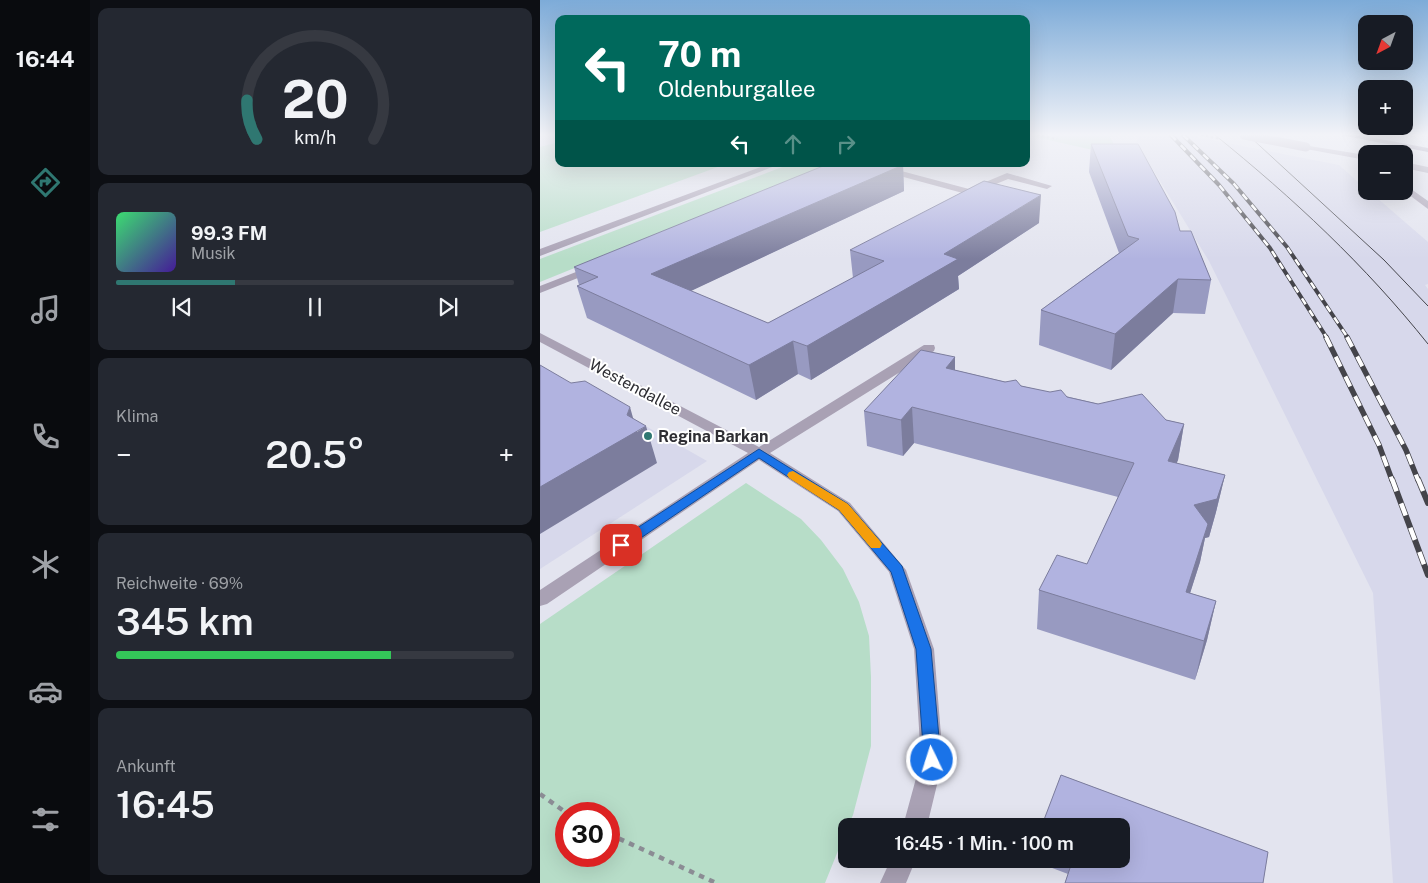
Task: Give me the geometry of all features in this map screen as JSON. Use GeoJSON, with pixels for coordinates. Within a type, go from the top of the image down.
{"type":"FeatureCollection","features":[{"type":"Feature","properties":{"kind":"street"},"geometry":{"type":"LineString","coordinates":[[540,253],[744,176]]}},
{"type":"Feature","properties":{"kind":"street"},"geometry":{"type":"LineString","coordinates":[[911,176],[970,192],[1007,176]]}},
{"type":"Feature","properties":{"kind":"street"},"geometry":{"type":"LineString","coordinates":[[1008,176],[1047,186]]}},
{"type":"Feature","properties":{"kind":"street"},"geometry":{"type":"LineString","coordinates":[[1413,194],[1428,206]]}},
{"type":"Feature","properties":{"kind":"street"},"geometry":{"type":"LineString","coordinates":[[540,290],[603,264]]}},
{"type":"Feature","properties":{"kind":"street","name":"Westendallee"},"geometry":{"type":"LineString","coordinates":[[540,336],[759,453],[844,507],[897,570],[924,649],[932,760],[917,818]]}},
{"type":"Feature","properties":{"kind":"street"},"geometry":{"type":"LineString","coordinates":[[540,599],[759,453],[930,348]]}},
{"type":"Feature","properties":{"kind":"street"},"geometry":{"type":"LineString","coordinates":[[893,883],[900,868]]}},
{"type":"Feature","properties":{"kind":"path"},"geometry":{"type":"LineString","coordinates":[[540,794],[555,805]]}},
{"type":"Feature","properties":{"kind":"path"},"geometry":{"type":"LineString","coordinates":[[620,839],[716,883]]}},
{"type":"Feature","properties":{"kind":"shaded area"},"geometry":{"type":"Polygon","coordinates":[[[1157,176],[1352,176],[1358,182],[1358,200],[1379,200],[1428,242],[1428,284],[1425,285],[1428,289],[1428,883],[1393,883],[1373,593],[1209,261],[1157,176]]]}},
{"type":"Feature","properties":{"kind":"shaded area"},"geometry":{"type":"Polygon","coordinates":[[[540,366],[707,461],[540,569],[540,366]]]}},
{"type":"Feature","properties":{"kind":"green space"},"geometry":{"type":"Polygon","coordinates":[[[540,176],[693,176],[540,232],[540,176]]]}},
{"type":"Feature","properties":{"kind":"green space"},"geometry":{"type":"Polygon","coordinates":[[[758,176],[801,176],[540,282],[540,259],[758,176]]]}},
{"type":"Feature","properties":{"kind":"green space"},"geometry":{"type":"Polygon","coordinates":[[[746,483],[801,519],[821,540],[843,569],[859,602],[869,636],[871,746],[852,818],[838,818],[838,851],[825,883],[540,883],[540,624],[746,483]]]}},
{"type":"Feature","properties":{"kind":"building"},"geometry":{"type":"Polygon","coordinates":[[[798,176],[877,176],[651,274],[768,323],[884,261],[850,250],[984,181],[1041,195],[944,254],[958,259],[807,346],[793,341],[749,365],[577,286],[598,277],[574,267],[798,176]]]}},
{"type":"Feature","properties":{"kind":"building"},"geometry":{"type":"Polygon","coordinates":[[[1104,176],[1156,176],[1175,212],[1180,231],[1191,231],[1211,280],[1178,279],[1115,334],[1041,310],[1139,239],[1128,236],[1104,176]]]}},
{"type":"Feature","properties":{"kind":"building"},"geometry":{"type":"Polygon","coordinates":[[[921,350],[955,357],[946,368],[1005,382],[1016,380],[1021,386],[1050,392],[1061,390],[1067,397],[1098,404],[1142,394],[1166,420],[1184,424],[1168,461],[1225,475],[1217,499],[1194,505],[1208,524],[1186,592],[1216,601],[1204,641],[1039,590],[1057,555],[1087,564],[1134,463],[912,407],[901,420],[864,411],[921,350]]]}},
{"type":"Feature","properties":{"kind":"building"},"geometry":{"type":"Polygon","coordinates":[[[540,365],[571,383],[585,381],[630,407],[627,415],[646,426],[540,487],[540,365]]]}},
{"type":"Feature","properties":{"kind":"building"},"geometry":{"type":"Polygon","coordinates":[[[1061,775],[1268,852],[1263,883],[1065,883],[1070,868],[1130,868],[1130,818],[1045,818],[1061,775]]]}},
{"type":"Feature","properties":{"kind":"tram line"},"geometry":{"type":"LineString","coordinates":[[1264,176],[1300,208],[1353,260],[1428,344]]}},
{"type":"Feature","properties":{"kind":"tram line"},"geometry":{"type":"LineString","coordinates":[[1293,176],[1384,260],[1428,306]]}},
{"type":"Feature","properties":{"kind":"railway"},"geometry":{"type":"LineString","coordinates":[[1211,176],[1270,248],[1327,338]]}},
{"type":"Feature","properties":{"kind":"railway"},"geometry":{"type":"LineString","coordinates":[[1226,176],[1287,247],[1348,338]]}},
{"type":"Feature","properties":{"kind":"railway"},"geometry":{"type":"LineString","coordinates":[[1326,337],[1379,445],[1392,480]]}},
{"type":"Feature","properties":{"kind":"railway"},"geometry":{"type":"LineString","coordinates":[[1347,337],[1406,450],[1418,480]]}},
{"type":"Feature","properties":{"kind":"railway"},"geometry":{"type":"LineString","coordinates":[[1392,479],[1428,575]]}},
{"type":"Feature","properties":{"kind":"railway"},"geometry":{"type":"LineString","coordinates":[[1418,479],[1428,503]]}},
{"type":"Feature","properties":{"kind":"slow traffic"},"geometry":{"type":"LineString","coordinates":[[793,475],[844,507],[875,544]]}},
{"type":"Feature","properties":{"kind":"place","name":"Regina Barkan"},"geometry":{"type":"Point","coordinates":[648,436]}},
{"type":"Feature","properties":{"kind":"route"},"geometry":{"type":"LineString","coordinates":[[621,545],[759,453],[844,507],[897,570],[924,649],[932,760]]}}]}
